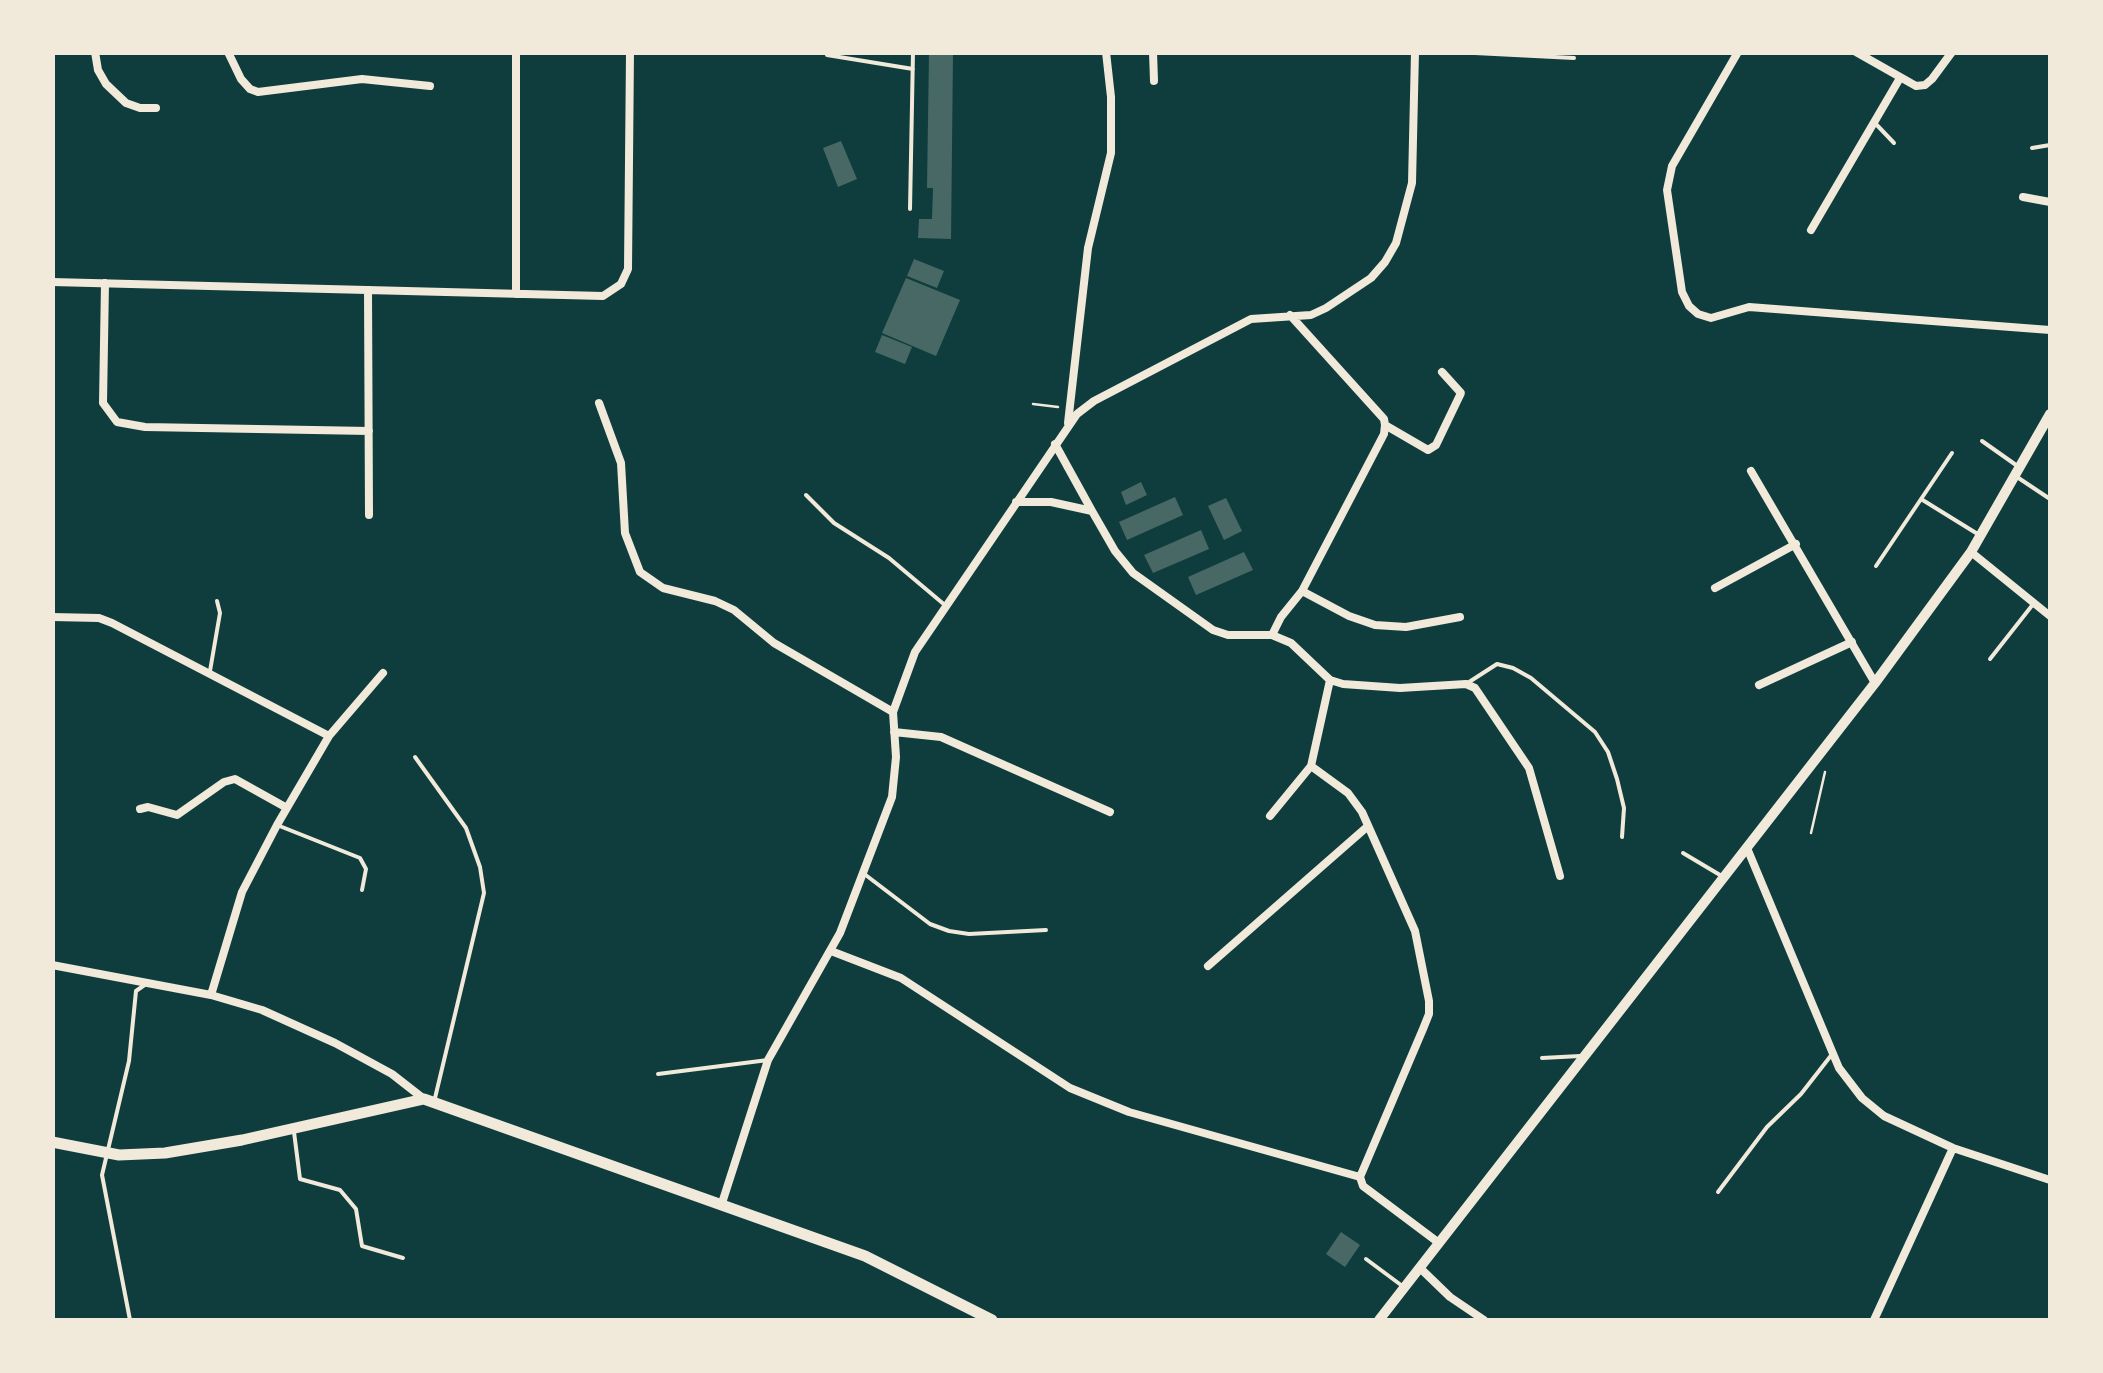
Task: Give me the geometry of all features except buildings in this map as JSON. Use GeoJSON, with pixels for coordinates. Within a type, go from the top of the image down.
{"type":"FeatureCollection","features":[{"type":"Feature","properties":{"kind":"main road"},"geometry":{"type":"LineString","coordinates":[[52,1142],[109,1153],[164,1154],[429,1101],[865,1256],[966,1314],[992,1320]]}},
{"type":"Feature","properties":{"kind":"street"},"geometry":{"type":"LineString","coordinates":[[95,52],[98,70],[106,84],[126,103],[156,108]]}},
{"type":"Feature","properties":{"kind":"street"},"geometry":{"type":"LineString","coordinates":[[228,52],[241,79],[258,92],[362,78],[430,86]]}},
{"type":"Feature","properties":{"kind":"street"},"geometry":{"type":"LineString","coordinates":[[516,52],[516,294]]}},
{"type":"Feature","properties":{"kind":"street"},"geometry":{"type":"LineString","coordinates":[[52,282],[603,296],[621,284],[628,269],[630,52]]}},
{"type":"Feature","properties":{"kind":"street"},"geometry":{"type":"LineString","coordinates":[[1068,423],[1088,248],[1110,152],[1111,97],[1106,52]]}},
{"type":"Feature","properties":{"kind":"street"},"geometry":{"type":"LineString","coordinates":[[1154,52],[1154,81]]}},
{"type":"Feature","properties":{"kind":"street"},"geometry":{"type":"LineString","coordinates":[[722,1203],[768,1060],[831,951],[892,797],[896,777],[894,712],[915,652],[1068,423],[1094,400],[1235,326],[1251,319],[1311,314],[1371,278],[1396,243],[1412,183],[1415,52]]}},
{"type":"Feature","properties":{"kind":"street"},"geometry":{"type":"LineString","coordinates":[[1738,52],[1672,166],[1667,190],[1682,292],[1688,306],[1711,318],[1748,307],[2050,330]]}},
{"type":"Feature","properties":{"kind":"street"},"geometry":{"type":"LineString","coordinates":[[1856,52],[1916,86],[1925,85],[1952,52]]}},
{"type":"Feature","properties":{"kind":"street"},"geometry":{"type":"LineString","coordinates":[[1810,230],[1900,78]]}},
{"type":"Feature","properties":{"kind":"street"},"geometry":{"type":"LineString","coordinates":[[2023,197],[2050,202]]}},
{"type":"Feature","properties":{"kind":"street"},"geometry":{"type":"LineString","coordinates":[[105,283],[103,403],[116,422],[146,427],[369,431]]}},
{"type":"Feature","properties":{"kind":"street"},"geometry":{"type":"LineString","coordinates":[[368,290],[369,514]]}},
{"type":"Feature","properties":{"kind":"street"},"geometry":{"type":"LineString","coordinates":[[1272,635],[1302,592],[1386,425],[1290,315]]}},
{"type":"Feature","properties":{"kind":"street"},"geometry":{"type":"LineString","coordinates":[[1386,425],[1418,447],[1428,450],[1436,445],[1461,393],[1442,372]]}},
{"type":"Feature","properties":{"kind":"street"},"geometry":{"type":"LineString","coordinates":[[599,403],[622,463],[625,533],[640,572],[663,588],[734,610],[774,643],[894,712]]}},
{"type":"Feature","properties":{"kind":"street"},"geometry":{"type":"LineString","coordinates":[[1379,1320],[1876,683],[1971,552],[2050,414]]}},
{"type":"Feature","properties":{"kind":"street"},"geometry":{"type":"LineString","coordinates":[[1055,444],[1115,551],[1133,574],[1213,630],[1228,635],[1272,635],[1291,643],[1330,680],[1343,684],[1400,688],[1466,684],[1475,688],[1528,768],[1560,876]]}},
{"type":"Feature","properties":{"kind":"street"},"geometry":{"type":"LineString","coordinates":[[1751,471],[1876,683]]}},
{"type":"Feature","properties":{"kind":"street"},"geometry":{"type":"LineString","coordinates":[[1016,502],[1051,502],[1092,510]]}},
{"type":"Feature","properties":{"kind":"street"},"geometry":{"type":"LineString","coordinates":[[1715,588],[1796,544]]}},
{"type":"Feature","properties":{"kind":"street"},"geometry":{"type":"LineString","coordinates":[[1971,552],[2050,616]]}},
{"type":"Feature","properties":{"kind":"street"},"geometry":{"type":"LineString","coordinates":[[1302,592],[1375,625],[1406,627],[1460,617]]}},
{"type":"Feature","properties":{"kind":"street"},"geometry":{"type":"LineString","coordinates":[[52,616],[112,622],[329,736]]}},
{"type":"Feature","properties":{"kind":"street"},"geometry":{"type":"LineString","coordinates":[[1759,685],[1852,642]]}},
{"type":"Feature","properties":{"kind":"street"},"geometry":{"type":"LineString","coordinates":[[212,994],[242,892],[286,808],[329,736],[383,673]]}},
{"type":"Feature","properties":{"kind":"street"},"geometry":{"type":"LineString","coordinates":[[1270,816],[1310,766],[1330,680]]}},
{"type":"Feature","properties":{"kind":"street"},"geometry":{"type":"LineString","coordinates":[[894,732],[940,738],[1110,812]]}},
{"type":"Feature","properties":{"kind":"street"},"geometry":{"type":"LineString","coordinates":[[1310,766],[1348,793],[1368,826],[1415,931],[1429,1014],[1360,1177],[1364,1186],[1439,1243]]}},
{"type":"Feature","properties":{"kind":"street"},"geometry":{"type":"LineString","coordinates":[[140,808],[177,815],[224,782],[235,779],[286,808]]}},
{"type":"Feature","properties":{"kind":"street"},"geometry":{"type":"LineString","coordinates":[[1208,966],[1368,826]]}},
{"type":"Feature","properties":{"kind":"street"},"geometry":{"type":"LineString","coordinates":[[1747,848],[1833,1053],[1850,1083],[1884,1116],[1953,1148],[2050,1180]]}},
{"type":"Feature","properties":{"kind":"street"},"geometry":{"type":"LineString","coordinates":[[831,951],[901,978],[1070,1088],[1248,1148],[1360,1177]]}},
{"type":"Feature","properties":{"kind":"street"},"geometry":{"type":"LineString","coordinates":[[52,965],[212,994],[262,1010],[392,1074],[429,1101]]}},
{"type":"Feature","properties":{"kind":"street"},"geometry":{"type":"LineString","coordinates":[[1874,1320],[1953,1148]]}},
{"type":"Feature","properties":{"kind":"street"},"geometry":{"type":"LineString","coordinates":[[1420,1268],[1450,1297],[1484,1320]]}},
{"type":"Feature","properties":{"kind":"lane"},"geometry":{"type":"LineString","coordinates":[[910,208],[913,52]]}},
{"type":"Feature","properties":{"kind":"lane"},"geometry":{"type":"LineString","coordinates":[[1455,52],[1574,58]]}},
{"type":"Feature","properties":{"kind":"lane"},"geometry":{"type":"LineString","coordinates":[[827,56],[912,69]]}},
{"type":"Feature","properties":{"kind":"lane"},"geometry":{"type":"LineString","coordinates":[[1874,122],[1894,143]]}},
{"type":"Feature","properties":{"kind":"lane"},"geometry":{"type":"LineString","coordinates":[[2032,148],[2050,145]]}},
{"type":"Feature","properties":{"kind":"lane"},"geometry":{"type":"LineString","coordinates":[[1982,441],[2050,499]]}},
{"type":"Feature","properties":{"kind":"lane"},"geometry":{"type":"LineString","coordinates":[[1876,566],[1952,453]]}},
{"type":"Feature","properties":{"kind":"lane"},"geometry":{"type":"LineString","coordinates":[[806,494],[834,523],[889,558],[946,606]]}},
{"type":"Feature","properties":{"kind":"lane"},"geometry":{"type":"LineString","coordinates":[[1921,499],[1980,536]]}},
{"type":"Feature","properties":{"kind":"lane"},"geometry":{"type":"LineString","coordinates":[[209,676],[220,613],[217,602]]}},
{"type":"Feature","properties":{"kind":"lane"},"geometry":{"type":"LineString","coordinates":[[1990,658],[2034,603]]}},
{"type":"Feature","properties":{"kind":"lane"},"geometry":{"type":"LineString","coordinates":[[1466,684],[1497,664],[1513,668],[1532,678],[1594,732],[1608,752],[1617,778],[1624,808],[1622,837]]}},
{"type":"Feature","properties":{"kind":"lane"},"geometry":{"type":"LineString","coordinates":[[415,757],[466,828],[484,892],[429,1101]]}},
{"type":"Feature","properties":{"kind":"lane"},"geometry":{"type":"LineString","coordinates":[[277,825],[360,858],[366,869],[362,890]]}},
{"type":"Feature","properties":{"kind":"lane"},"geometry":{"type":"LineString","coordinates":[[1683,853],[1724,877]]}},
{"type":"Feature","properties":{"kind":"lane"},"geometry":{"type":"LineString","coordinates":[[863,873],[930,924],[949,931],[969,934],[1046,930]]}},
{"type":"Feature","properties":{"kind":"lane"},"geometry":{"type":"LineString","coordinates":[[130,1320],[102,1175],[129,1061],[136,991],[146,984]]}},
{"type":"Feature","properties":{"kind":"lane"},"geometry":{"type":"LineString","coordinates":[[1718,1192],[1767,1126],[1801,1094],[1833,1053]]}},
{"type":"Feature","properties":{"kind":"lane"},"geometry":{"type":"LineString","coordinates":[[1542,1058],[1585,1056]]}},
{"type":"Feature","properties":{"kind":"lane"},"geometry":{"type":"LineString","coordinates":[[658,1074],[768,1060]]}},
{"type":"Feature","properties":{"kind":"lane"},"geometry":{"type":"LineString","coordinates":[[294,1128],[300,1179],[340,1190],[356,1209],[362,1246],[404,1258]]}},
{"type":"Feature","properties":{"kind":"lane"},"geometry":{"type":"LineString","coordinates":[[1366,1259],[1405,1288]]}},
{"type":"Feature","properties":{"kind":"path"},"geometry":{"type":"LineString","coordinates":[[1034,404],[1070,408]]}},
{"type":"Feature","properties":{"kind":"path"},"geometry":{"type":"LineString","coordinates":[[1811,832],[1833,736]]}}]}
